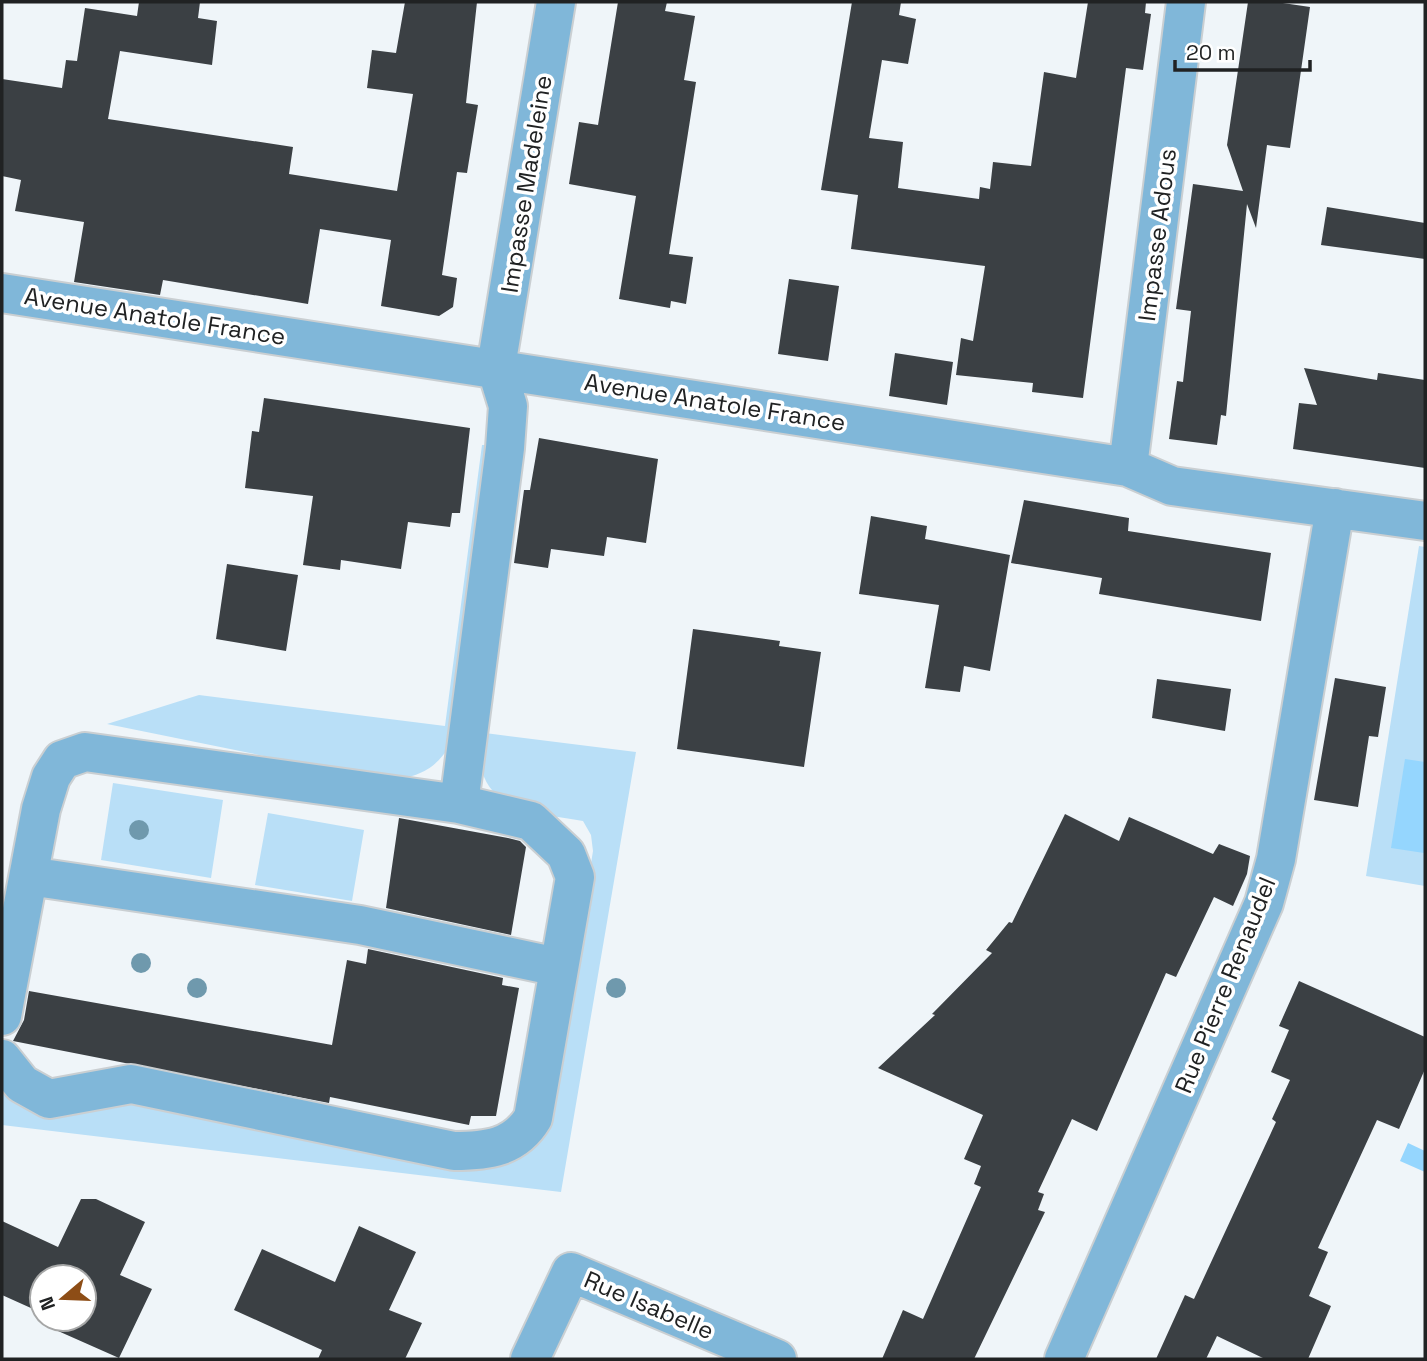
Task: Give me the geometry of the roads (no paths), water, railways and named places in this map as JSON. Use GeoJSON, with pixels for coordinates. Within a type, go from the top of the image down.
{"type":"FeatureCollection","features":[{"type":"Feature","properties":{"kind":"street","name":"Impasse Madeleine"},"geometry":{"type":"LineString","coordinates":[[496,367],[556,2]]}},
{"type":"Feature","properties":{"kind":"street","name":"Impasse Adous"},"geometry":{"type":"LineString","coordinates":[[1128,467],[1186,2]]}},
{"type":"Feature","properties":{"kind":"street","name":"Avenue Anatole France"},"geometry":{"type":"LineString","coordinates":[[2,293],[496,367],[1128,467],[1171,486],[1425,521]]}},
{"type":"Feature","properties":{"kind":"street"},"geometry":{"type":"LineString","coordinates":[[459,804],[505,447],[508,406],[496,367]]}},
{"type":"Feature","properties":{"kind":"street","name":"Rue Pierre Renaudel"},"geometry":{"type":"LineString","coordinates":[[1064,1359],[1264,903],[1276,859],[1335,508]]}},
{"type":"Feature","properties":{"kind":"street"},"geometry":{"type":"LineString","coordinates":[[2,1016],[41,809],[51,777],[62,760],[85,752],[459,804],[531,821],[566,854],[575,877],[533,1118],[524,1132],[501,1147],[482,1151],[454,1151],[131,1084],[48,1099],[22,1084],[2,1059]]}},
{"type":"Feature","properties":{"kind":"street"},"geometry":{"type":"LineString","coordinates":[[29,876],[360,925],[558,967]]}},
{"type":"Feature","properties":{"kind":"street","name":"Rue Isabelle"},"geometry":{"type":"LineString","coordinates":[[530,1359],[571,1272],[776,1359]]}}]}
